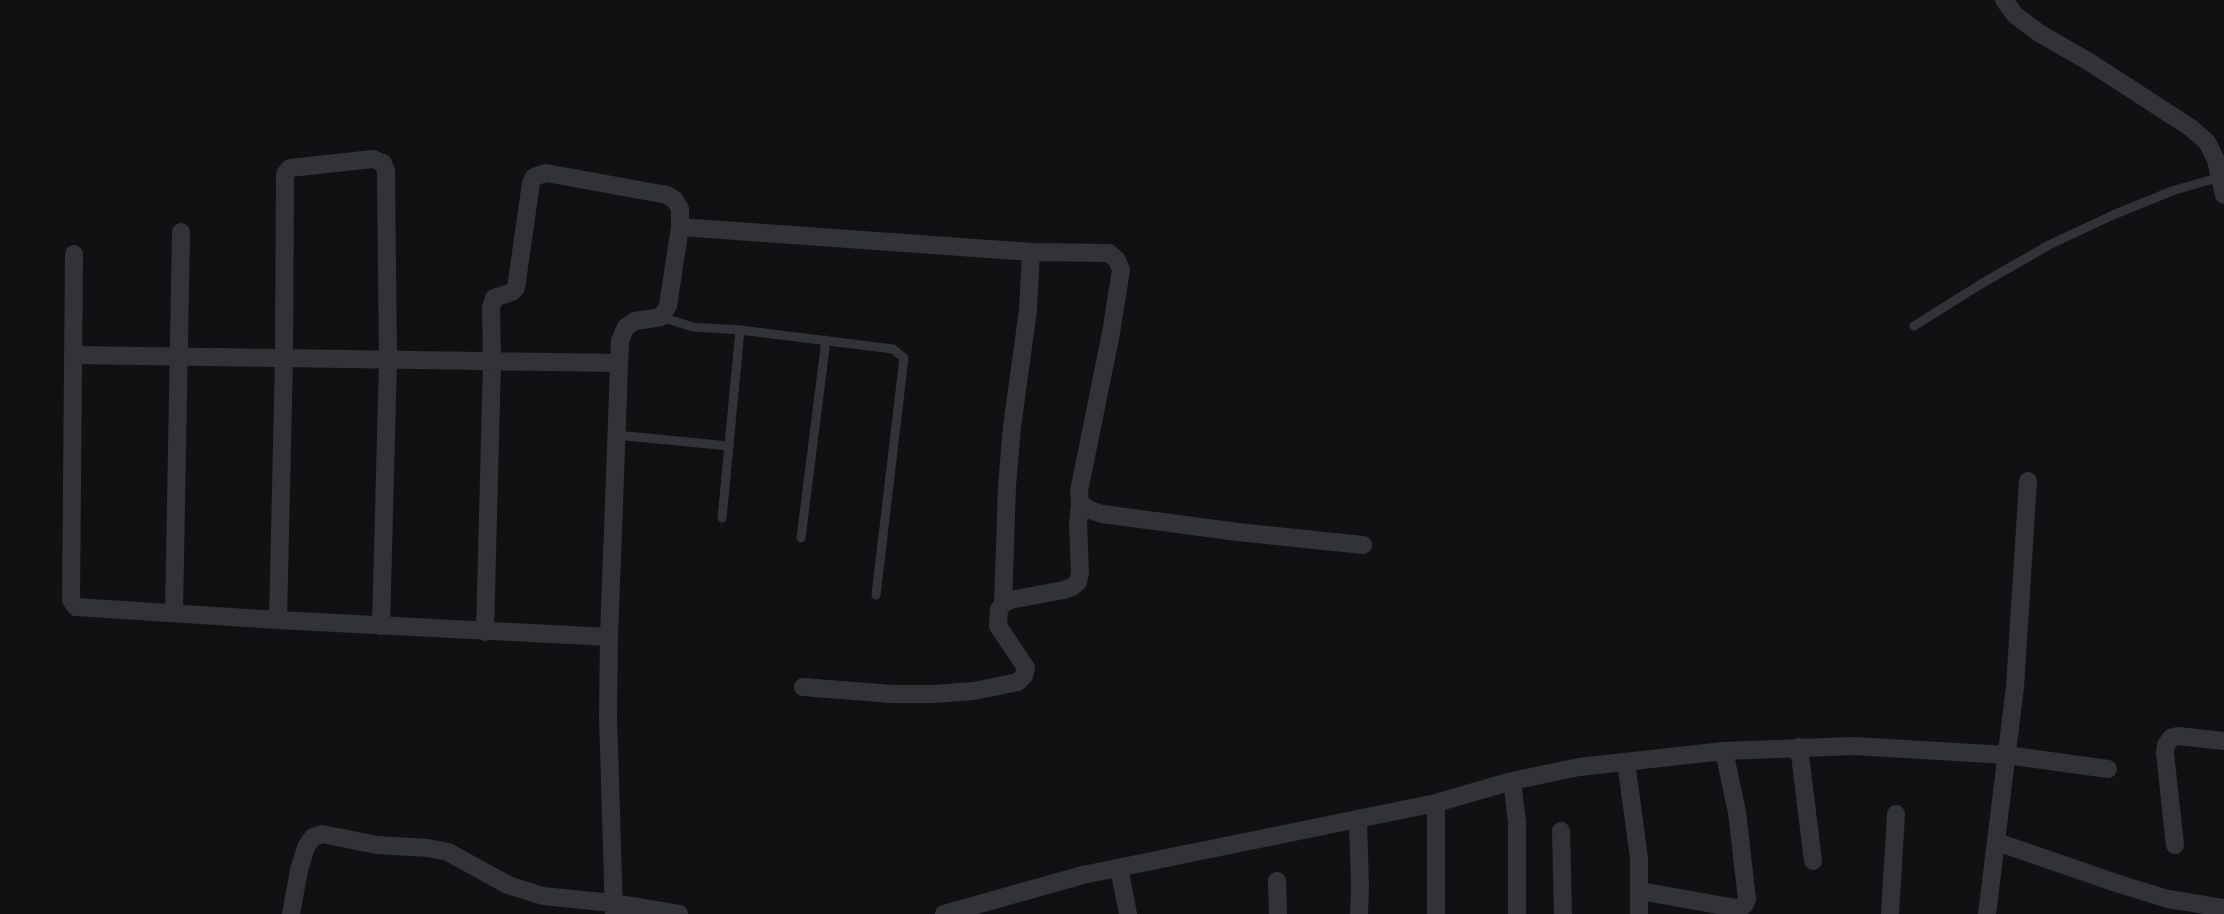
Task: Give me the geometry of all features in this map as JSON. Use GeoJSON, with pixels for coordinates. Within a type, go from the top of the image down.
{"type":"FeatureCollection","features":[{"type":"Feature","properties":{"kind":"street"},"geometry":{"type":"LineString","coordinates":[[2004,0],[2015,15],[2039,33],[2091,63],[2191,128],[2207,142],[2222,176],[2224,195]]}},
{"type":"Feature","properties":{"kind":"street"},"geometry":{"type":"LineString","coordinates":[[278,620],[284,358],[285,174],[290,168],[373,159],[383,163],[386,171],[388,361],[381,626]]}},
{"type":"Feature","properties":{"kind":"street"},"geometry":{"type":"LineString","coordinates":[[485,632],[492,361],[491,302],[498,295],[512,292],[516,288],[534,176],[546,172],[667,195],[675,200],[680,209],[680,228],[668,306],[661,317],[635,321],[626,327],[620,341],[609,637],[609,779],[613,908]]}},
{"type":"Feature","properties":{"kind":"street"},"geometry":{"type":"LineString","coordinates":[[680,228],[1030,252],[1109,254],[1117,260],[1121,270],[1111,332],[1079,491],[1080,573],[1078,582],[1064,590],[1010,600],[1003,604],[999,610],[998,626],[1026,668],[1024,676],[1018,682],[974,691],[934,694],[892,694],[803,687]]}},
{"type":"Feature","properties":{"kind":"street"},"geometry":{"type":"LineString","coordinates":[[174,613],[181,232]]}},
{"type":"Feature","properties":{"kind":"street"},"geometry":{"type":"LineString","coordinates":[[1003,604],[1007,486],[1012,427],[1028,310],[1030,252]]}},
{"type":"Feature","properties":{"kind":"street"},"geometry":{"type":"LineString","coordinates":[[74,254],[71,600],[73,604],[83,609],[485,632],[609,637]]}},
{"type":"Feature","properties":{"kind":"street"},"geometry":{"type":"LineString","coordinates":[[73,355],[619,363]]}},
{"type":"Feature","properties":{"kind":"street"},"geometry":{"type":"LineString","coordinates":[[1987,914],[2015,687],[2028,481]]}},
{"type":"Feature","properties":{"kind":"street"},"geometry":{"type":"LineString","coordinates":[[1080,503],[1090,510],[1102,514],[1238,532],[1363,545]]}},
{"type":"Feature","properties":{"kind":"street"},"geometry":{"type":"LineString","coordinates":[[2175,845],[2166,745],[2171,738],[2178,736],[2224,741]]}},
{"type":"Feature","properties":{"kind":"street"},"geometry":{"type":"LineString","coordinates":[[944,914],[1082,875],[1436,803],[1512,781],[1579,767],[1724,751],[1854,746],[2006,755],[2108,769]]}},
{"type":"Feature","properties":{"kind":"street"},"geometry":{"type":"LineString","coordinates":[[1799,747],[1813,861]]}},
{"type":"Feature","properties":{"kind":"street"},"geometry":{"type":"LineString","coordinates":[[1640,891],[1736,908],[1746,904],[1737,812],[1724,751]]}},
{"type":"Feature","properties":{"kind":"street"},"geometry":{"type":"LineString","coordinates":[[1626,762],[1639,858],[1639,914]]}},
{"type":"Feature","properties":{"kind":"street"},"geometry":{"type":"LineString","coordinates":[[1512,781],[1517,822],[1517,914]]}},
{"type":"Feature","properties":{"kind":"street"},"geometry":{"type":"LineString","coordinates":[[1436,803],[1436,914]]}},
{"type":"Feature","properties":{"kind":"street"},"geometry":{"type":"LineString","coordinates":[[1890,914],[1896,814]]}},
{"type":"Feature","properties":{"kind":"street"},"geometry":{"type":"LineString","coordinates":[[1358,819],[1359,914]]}},
{"type":"Feature","properties":{"kind":"street"},"geometry":{"type":"LineString","coordinates":[[1561,831],[1563,914]]}},
{"type":"Feature","properties":{"kind":"street"},"geometry":{"type":"LineString","coordinates":[[291,914],[299,870],[306,847],[313,837],[322,834],[377,845],[439,850],[462,858],[508,884],[543,896],[613,908],[679,914]]}},
{"type":"Feature","properties":{"kind":"street"},"geometry":{"type":"LineString","coordinates":[[1997,842],[2168,899],[2224,908]]}},
{"type":"Feature","properties":{"kind":"street"},"geometry":{"type":"LineString","coordinates":[[1120,868],[1128,914]]}},
{"type":"Feature","properties":{"kind":"street"},"geometry":{"type":"LineString","coordinates":[[1277,882],[1278,914]]}},
{"type":"Feature","properties":{"kind":"lane"},"geometry":{"type":"LineString","coordinates":[[1914,326],[1980,284],[2057,241],[2113,215],[2172,191],[2222,176]]}},
{"type":"Feature","properties":{"kind":"lane"},"geometry":{"type":"LineString","coordinates":[[661,317],[693,327],[740,330],[893,349],[904,358],[876,595]]}},
{"type":"Feature","properties":{"kind":"lane"},"geometry":{"type":"LineString","coordinates":[[722,518],[740,330]]}},
{"type":"Feature","properties":{"kind":"lane"},"geometry":{"type":"LineString","coordinates":[[801,538],[826,340]]}},
{"type":"Feature","properties":{"kind":"lane"},"geometry":{"type":"LineString","coordinates":[[616,435],[729,446]]}}]}
